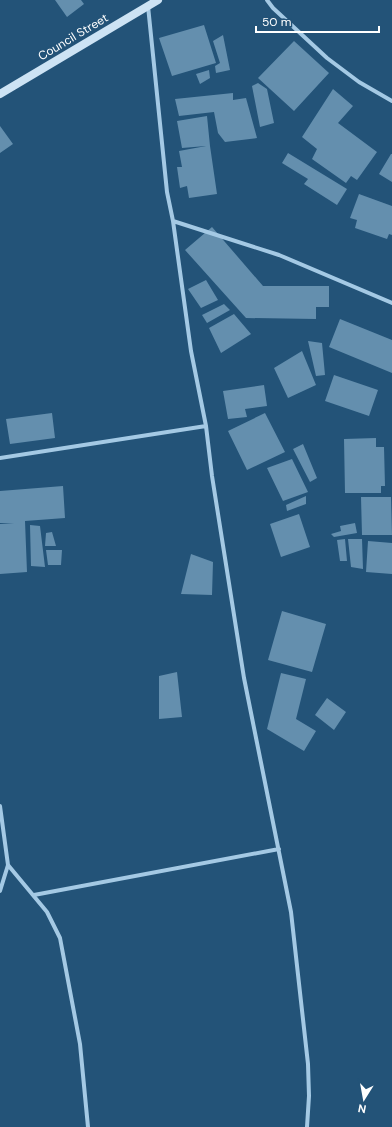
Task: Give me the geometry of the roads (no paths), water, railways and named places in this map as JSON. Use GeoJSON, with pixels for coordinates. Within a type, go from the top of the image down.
{"type":"FeatureCollection","features":[{"type":"Feature","properties":{"kind":"street","name":"Council Street"},"geometry":{"type":"LineString","coordinates":[[0,94],[158,0]]}},
{"type":"Feature","properties":{"kind":"street"},"geometry":{"type":"LineString","coordinates":[[267,0],[273,8],[327,58],[359,82],[392,101]]}},
{"type":"Feature","properties":{"kind":"street"},"geometry":{"type":"LineString","coordinates":[[148,5],[167,192],[173,221],[191,351],[206,426],[212,476],[244,678],[291,912],[308,1064],[309,1096],[307,1127]]}},
{"type":"Feature","properties":{"kind":"street"},"geometry":{"type":"LineString","coordinates":[[173,221],[278,255],[392,303]]}},
{"type":"Feature","properties":{"kind":"street"},"geometry":{"type":"LineString","coordinates":[[0,458],[206,426]]}},
{"type":"Feature","properties":{"kind":"street"},"geometry":{"type":"LineString","coordinates":[[0,806],[8,866],[0,891]]}},
{"type":"Feature","properties":{"kind":"street"},"geometry":{"type":"LineString","coordinates":[[34,895],[279,849]]}},
{"type":"Feature","properties":{"kind":"street"},"geometry":{"type":"LineString","coordinates":[[8,866],[47,912],[60,938],[80,1044],[88,1127]]}}]}
